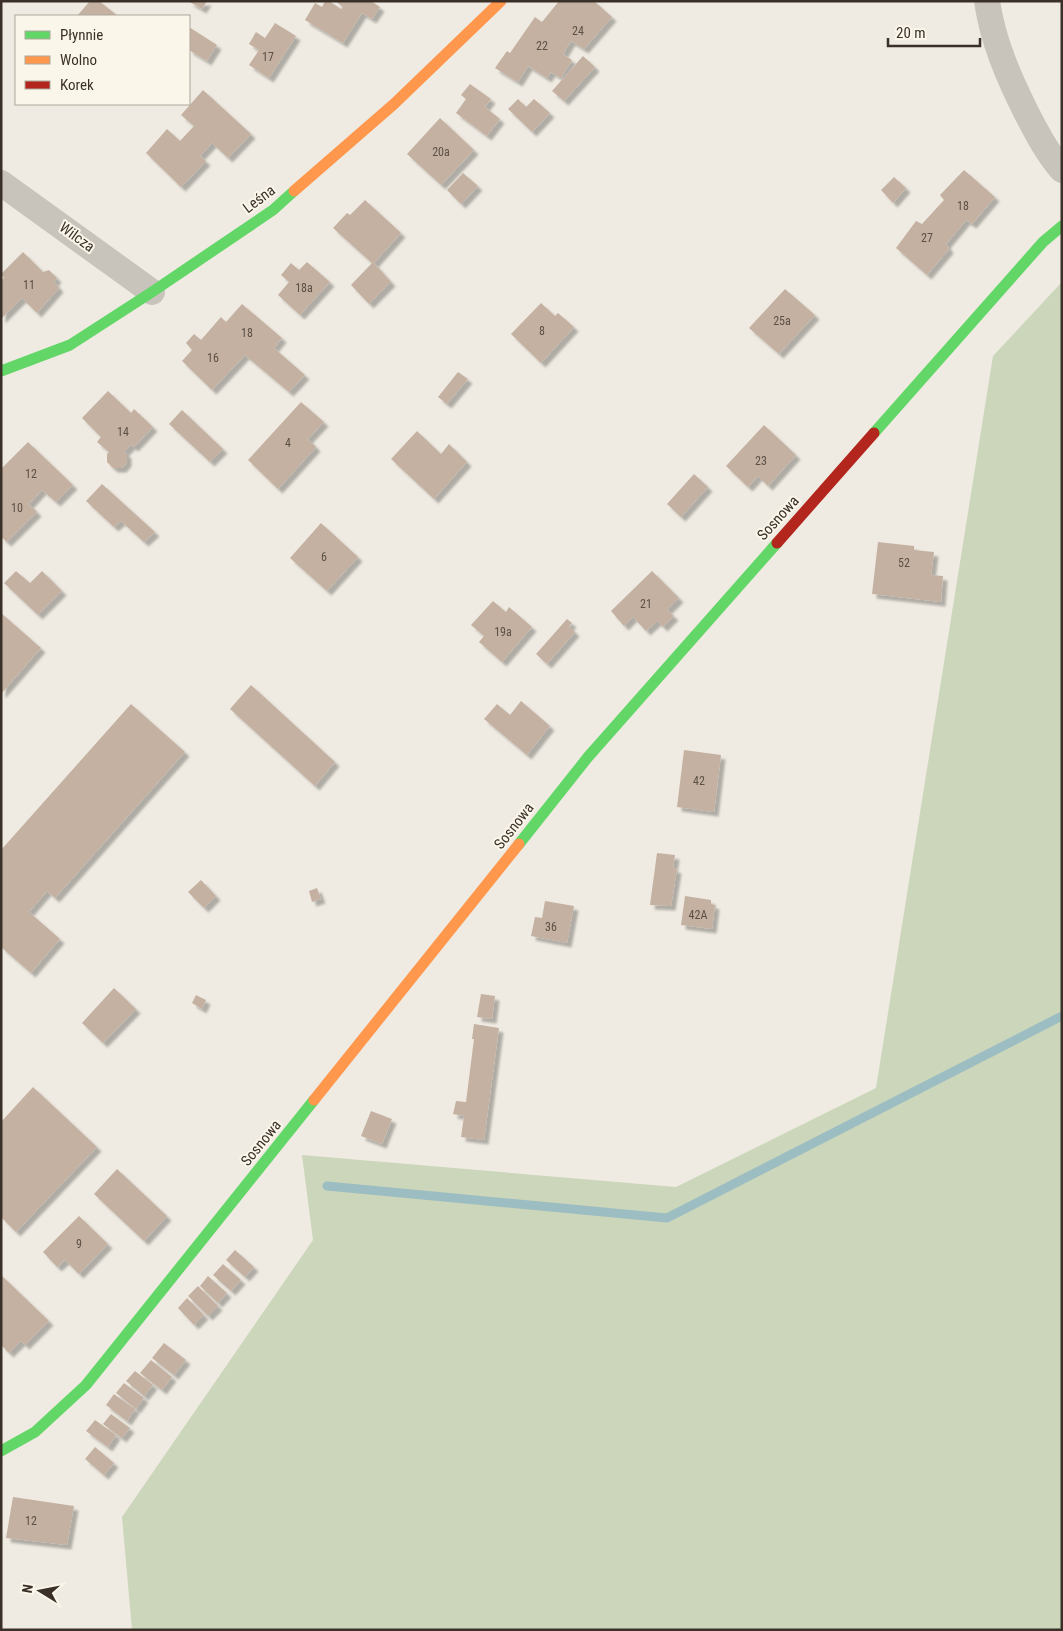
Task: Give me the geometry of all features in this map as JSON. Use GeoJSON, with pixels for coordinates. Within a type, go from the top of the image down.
{"type":"FeatureCollection","features":[{"type":"Feature","properties":{"kind":"street","name":"Leśna"},"geometry":{"type":"LineString","coordinates":[[1,371],[70,345],[273,210],[394,104],[500,1]]}},
{"type":"Feature","properties":{"kind":"street"},"geometry":{"type":"LineString","coordinates":[[986,1],[996,44],[1009,79],[1039,137],[1062,170]]}},
{"type":"Feature","properties":{"kind":"street","name":"Wilcza"},"geometry":{"type":"LineString","coordinates":[[1,183],[152,292]]}},
{"type":"Feature","properties":{"kind":"street","name":"Sosnowa"},"geometry":{"type":"LineString","coordinates":[[1,1451],[35,1432],[86,1385],[588,757],[1043,242],[1062,226]]}},
{"type":"Feature","properties":{"kind":"green space"},"geometry":{"type":"Polygon","coordinates":[[[1062,282],[1062,1630],[132,1630],[122,1517],[313,1240],[302,1155],[676,1187],[876,1088],[993,356],[1062,282]]]}},
{"type":"Feature","properties":{"kind":"building"},"geometry":{"type":"Polygon","coordinates":[[[90,1],[99,1],[117,15],[78,15],[90,1]]]}},
{"type":"Feature","properties":{"kind":"building"},"geometry":{"type":"Polygon","coordinates":[[[188,1],[207,1],[202,9],[188,1]]]}},
{"type":"Feature","properties":{"kind":"building"},"geometry":{"type":"Polygon","coordinates":[[[325,1],[329,1],[341,9],[343,7],[335,1],[371,1],[380,7],[372,19],[362,13],[343,43],[305,20],[315,3],[322,7],[325,1]]]}},
{"type":"Feature","properties":{"kind":"building"},"geometry":{"type":"Polygon","coordinates":[[[559,1],[594,1],[612,17],[584,49],[571,41],[563,54],[572,60],[561,78],[551,72],[547,78],[528,66],[518,82],[495,68],[507,51],[510,53],[535,17],[542,22],[559,1]]]}},
{"type":"Feature","properties":{"kind":"building"},"geometry":{"type":"Polygon","coordinates":[[[275,23],[296,36],[269,78],[249,65],[259,50],[249,44],[256,32],[265,38],[275,23]]]}},
{"type":"Feature","properties":{"kind":"building"},"geometry":{"type":"Polygon","coordinates":[[[190,28],[217,45],[207,61],[190,51],[190,28]]]}},
{"type":"Feature","properties":{"kind":"building"},"geometry":{"type":"Polygon","coordinates":[[[583,56],[595,67],[564,101],[552,91],[583,56]]]}},
{"type":"Feature","properties":{"kind":"building"},"geometry":{"type":"Polygon","coordinates":[[[470,84],[491,99],[485,107],[500,119],[487,136],[456,113],[466,99],[461,95],[470,84]]]}},
{"type":"Feature","properties":{"kind":"building"},"geometry":{"type":"Polygon","coordinates":[[[203,90],[251,134],[228,158],[212,143],[200,156],[206,161],[181,187],[146,153],[167,129],[180,141],[194,126],[181,115],[203,90]]]}},
{"type":"Feature","properties":{"kind":"building"},"geometry":{"type":"Polygon","coordinates":[[[518,99],[526,107],[534,99],[550,113],[532,132],[508,109],[518,99]]]}},
{"type":"Feature","properties":{"kind":"building"},"geometry":{"type":"Polygon","coordinates":[[[440,118],[474,150],[441,185],[407,154],[440,118]]]}},
{"type":"Feature","properties":{"kind":"building"},"geometry":{"type":"Polygon","coordinates":[[[964,170],[995,197],[972,224],[966,220],[946,244],[949,249],[927,275],[896,248],[916,221],[922,224],[944,200],[940,195],[964,170]]]}},
{"type":"Feature","properties":{"kind":"building"},"geometry":{"type":"Polygon","coordinates":[[[463,173],[478,186],[461,204],[447,190],[463,173]]]}},
{"type":"Feature","properties":{"kind":"building"},"geometry":{"type":"Polygon","coordinates":[[[894,177],[906,188],[893,203],[881,190],[894,177]]]}},
{"type":"Feature","properties":{"kind":"building"},"geometry":{"type":"Polygon","coordinates":[[[365,200],[401,233],[374,263],[391,282],[369,304],[351,285],[372,263],[333,228],[347,213],[350,215],[365,200]]]}},
{"type":"Feature","properties":{"kind":"building"},"geometry":{"type":"Polygon","coordinates":[[[23,252],[43,272],[49,270],[57,278],[54,282],[59,288],[37,313],[22,298],[1,319],[1,280],[4,278],[1,274],[23,252]]]}},
{"type":"Feature","properties":{"kind":"building"},"geometry":{"type":"Polygon","coordinates":[[[307,262],[330,282],[300,315],[278,295],[289,282],[281,275],[291,263],[299,270],[307,262]]]}},
{"type":"Feature","properties":{"kind":"building"},"geometry":{"type":"Polygon","coordinates":[[[785,289],[815,315],[779,354],[749,328],[785,289]]]}},
{"type":"Feature","properties":{"kind":"building"},"geometry":{"type":"Polygon","coordinates":[[[541,303],[555,316],[558,313],[574,327],[541,363],[511,334],[541,303]]]}},
{"type":"Feature","properties":{"kind":"building"},"geometry":{"type":"Polygon","coordinates":[[[242,304],[282,338],[274,348],[305,375],[289,392],[245,355],[212,390],[182,361],[192,350],[186,343],[194,334],[201,340],[221,317],[226,322],[242,304]]]}},
{"type":"Feature","properties":{"kind":"building"},"geometry":{"type":"Polygon","coordinates":[[[458,372],[468,379],[447,404],[438,397],[458,372]]]}},
{"type":"Feature","properties":{"kind":"building"},"geometry":{"type":"Polygon","coordinates":[[[108,391],[131,413],[134,409],[153,427],[134,447],[131,445],[124,452],[127,454],[127,462],[122,468],[113,468],[107,462],[107,454],[109,452],[97,442],[101,437],[82,418],[108,391]]]}},
{"type":"Feature","properties":{"kind":"building"},"geometry":{"type":"Polygon","coordinates":[[[301,402],[324,422],[308,439],[316,447],[278,489],[248,460],[301,402]]]}},
{"type":"Feature","properties":{"kind":"building"},"geometry":{"type":"Polygon","coordinates":[[[182,410],[223,449],[210,462],[169,424],[182,410]]]}},
{"type":"Feature","properties":{"kind":"building"},"geometry":{"type":"Polygon","coordinates":[[[764,425],[796,455],[768,486],[758,476],[748,487],[726,466],[764,425]]]}},
{"type":"Feature","properties":{"kind":"building"},"geometry":{"type":"Polygon","coordinates":[[[417,431],[441,454],[449,444],[467,462],[434,499],[391,459],[417,431]]]}},
{"type":"Feature","properties":{"kind":"building"},"geometry":{"type":"Polygon","coordinates":[[[28,442],[73,485],[56,502],[42,490],[29,504],[37,512],[7,542],[1,537],[1,469],[28,442]]]}},
{"type":"Feature","properties":{"kind":"building"},"geometry":{"type":"Polygon","coordinates":[[[694,474],[708,487],[681,517],[667,504],[694,474]]]}},
{"type":"Feature","properties":{"kind":"building"},"geometry":{"type":"Polygon","coordinates":[[[102,484],[155,532],[144,542],[121,521],[114,527],[86,501],[102,484]]]}},
{"type":"Feature","properties":{"kind":"building"},"geometry":{"type":"Polygon","coordinates":[[[321,523],[358,557],[327,591],[290,558],[321,523]]]}},
{"type":"Feature","properties":{"kind":"building"},"geometry":{"type":"Polygon","coordinates":[[[878,542],[914,546],[914,550],[934,552],[931,575],[943,576],[941,602],[872,594],[878,542]]]}},
{"type":"Feature","properties":{"kind":"building"},"geometry":{"type":"Polygon","coordinates":[[[16,571],[30,583],[42,571],[62,591],[38,615],[4,583],[16,571]]]}},
{"type":"Feature","properties":{"kind":"building"},"geometry":{"type":"Polygon","coordinates":[[[652,571],[679,598],[667,610],[674,616],[663,627],[657,621],[646,631],[633,617],[624,626],[611,611],[652,571]]]}},
{"type":"Feature","properties":{"kind":"building"},"geometry":{"type":"Polygon","coordinates":[[[493,601],[506,612],[509,607],[532,627],[502,662],[479,642],[484,636],[471,625],[493,601]]]}},
{"type":"Feature","properties":{"kind":"building"},"geometry":{"type":"Polygon","coordinates":[[[1,613],[41,648],[1,694],[1,613]]]}},
{"type":"Feature","properties":{"kind":"building"},"geometry":{"type":"Polygon","coordinates":[[[567,619],[572,623],[569,626],[575,632],[547,664],[536,654],[567,619]]]}},
{"type":"Feature","properties":{"kind":"building"},"geometry":{"type":"Polygon","coordinates":[[[251,685],[335,762],[315,786],[230,709],[251,685]]]}},
{"type":"Feature","properties":{"kind":"building"},"geometry":{"type":"Polygon","coordinates":[[[521,701],[550,726],[527,755],[484,719],[497,704],[510,715],[521,701]]]}},
{"type":"Feature","properties":{"kind":"building"},"geometry":{"type":"Polygon","coordinates":[[[131,704],[185,752],[55,898],[47,891],[29,912],[60,939],[31,973],[1,947],[1,850],[131,704]]]}},
{"type":"Feature","properties":{"kind":"building"},"geometry":{"type":"Polygon","coordinates":[[[684,750],[721,755],[714,812],[677,807],[684,750]]]}},
{"type":"Feature","properties":{"kind":"building"},"geometry":{"type":"Polygon","coordinates":[[[657,853],[675,855],[673,868],[677,869],[671,906],[650,905],[657,853]]]}},
{"type":"Feature","properties":{"kind":"building"},"geometry":{"type":"Polygon","coordinates":[[[201,880],[216,896],[204,908],[188,892],[201,880]]]}},
{"type":"Feature","properties":{"kind":"building"},"geometry":{"type":"Polygon","coordinates":[[[317,888],[321,899],[312,902],[309,891],[317,888]]]}},
{"type":"Feature","properties":{"kind":"building"},"geometry":{"type":"Polygon","coordinates":[[[685,896],[711,900],[711,904],[715,905],[712,929],[681,925],[685,896]]]}},
{"type":"Feature","properties":{"kind":"building"},"geometry":{"type":"Polygon","coordinates":[[[545,901],[574,906],[567,943],[531,936],[535,917],[542,918],[545,901]]]}},
{"type":"Feature","properties":{"kind":"building"},"geometry":{"type":"Polygon","coordinates":[[[114,988],[136,1009],[103,1043],[82,1023],[114,988]]]}},
{"type":"Feature","properties":{"kind":"building"},"geometry":{"type":"Polygon","coordinates":[[[481,994],[495,996],[492,1019],[477,1017],[481,994]]]}},
{"type":"Feature","properties":{"kind":"building"},"geometry":{"type":"Polygon","coordinates":[[[196,995],[206,1000],[202,1009],[192,1003],[196,995]]]}},
{"type":"Feature","properties":{"kind":"building"},"geometry":{"type":"Polygon","coordinates":[[[474,1024],[499,1028],[484,1140],[461,1137],[464,1116],[453,1114],[456,1101],[466,1102],[474,1039],[472,1039],[474,1024]]]}},
{"type":"Feature","properties":{"kind":"building"},"geometry":{"type":"Polygon","coordinates":[[[33,1087],[97,1147],[16,1232],[1,1217],[1,1122],[33,1087]]]}},
{"type":"Feature","properties":{"kind":"building"},"geometry":{"type":"Polygon","coordinates":[[[371,1111],[392,1119],[382,1144],[361,1136],[371,1111]]]}},
{"type":"Feature","properties":{"kind":"building"},"geometry":{"type":"Polygon","coordinates":[[[117,1169],[167,1216],[144,1241],[94,1194],[117,1169]]]}},
{"type":"Feature","properties":{"kind":"building"},"geometry":{"type":"Polygon","coordinates":[[[79,1216],[108,1244],[79,1274],[65,1260],[57,1267],[43,1252],[79,1216]]]}},
{"type":"Feature","properties":{"kind":"building"},"geometry":{"type":"Polygon","coordinates":[[[235,1250],[254,1267],[245,1277],[226,1260],[235,1250]]]}},
{"type":"Feature","properties":{"kind":"building"},"geometry":{"type":"Polygon","coordinates":[[[223,1264],[241,1280],[231,1291],[213,1275],[223,1264]]]}},
{"type":"Feature","properties":{"kind":"building"},"geometry":{"type":"Polygon","coordinates":[[[1,1275],[49,1321],[25,1345],[21,1341],[9,1353],[1,1345],[1,1275]]]}},
{"type":"Feature","properties":{"kind":"building"},"geometry":{"type":"Polygon","coordinates":[[[208,1276],[227,1293],[218,1303],[200,1286],[208,1276]]]}},
{"type":"Feature","properties":{"kind":"building"},"geometry":{"type":"Polygon","coordinates":[[[198,1286],[218,1306],[208,1316],[188,1296],[198,1286]]]}},
{"type":"Feature","properties":{"kind":"building"},"geometry":{"type":"Polygon","coordinates":[[[187,1298],[204,1315],[194,1325],[178,1308],[187,1298]]]}},
{"type":"Feature","properties":{"kind":"building"},"geometry":{"type":"Polygon","coordinates":[[[164,1343],[186,1360],[174,1375],[152,1358],[164,1343]]]}},
{"type":"Feature","properties":{"kind":"building"},"geometry":{"type":"Polygon","coordinates":[[[151,1360],[172,1377],[162,1390],[140,1373],[151,1360]]]}},
{"type":"Feature","properties":{"kind":"building"},"geometry":{"type":"Polygon","coordinates":[[[135,1371],[153,1385],[144,1396],[126,1381],[135,1371]]]}},
{"type":"Feature","properties":{"kind":"building"},"geometry":{"type":"Polygon","coordinates":[[[124,1383],[144,1398],[136,1409],[116,1393],[124,1383]]]}},
{"type":"Feature","properties":{"kind":"building"},"geometry":{"type":"Polygon","coordinates":[[[114,1394],[135,1409],[127,1421],[106,1405],[114,1394]]]}},
{"type":"Feature","properties":{"kind":"building"},"geometry":{"type":"Polygon","coordinates":[[[111,1414],[130,1428],[122,1438],[103,1424],[111,1414]]]}},
{"type":"Feature","properties":{"kind":"building"},"geometry":{"type":"Polygon","coordinates":[[[95,1420],[116,1435],[108,1447],[86,1431],[95,1420]]]}},
{"type":"Feature","properties":{"kind":"building"},"geometry":{"type":"Polygon","coordinates":[[[95,1447],[114,1463],[104,1475],[85,1459],[95,1447]]]}},
{"type":"Feature","properties":{"kind":"building"},"geometry":{"type":"Polygon","coordinates":[[[13,1497],[74,1506],[67,1545],[6,1538],[13,1497]]]}},
{"type":"Feature","properties":{"kind":"waterway"},"geometry":{"type":"LineString","coordinates":[[327,1186],[667,1218],[1062,1016]]}},
{"type":"Feature","properties":{"kind":"traffic: fast"},"geometry":{"type":"LineString","coordinates":[[1,371],[70,345],[273,210],[294,191]]}},
{"type":"Feature","properties":{"kind":"traffic: fast"},"geometry":{"type":"LineString","coordinates":[[874,433],[1043,242],[1062,226]]}},
{"type":"Feature","properties":{"kind":"traffic: fast"},"geometry":{"type":"LineString","coordinates":[[519,844],[588,757],[777,543]]}},
{"type":"Feature","properties":{"kind":"traffic: fast"},"geometry":{"type":"LineString","coordinates":[[1,1451],[35,1432],[86,1385],[314,1100]]}},
{"type":"Feature","properties":{"kind":"traffic: slow"},"geometry":{"type":"LineString","coordinates":[[294,191],[394,104],[501,1]]}},
{"type":"Feature","properties":{"kind":"traffic: slow"},"geometry":{"type":"LineString","coordinates":[[314,1100],[519,844]]}},
{"type":"Feature","properties":{"kind":"traffic: jam"},"geometry":{"type":"LineString","coordinates":[[777,543],[874,433]]}}]}
